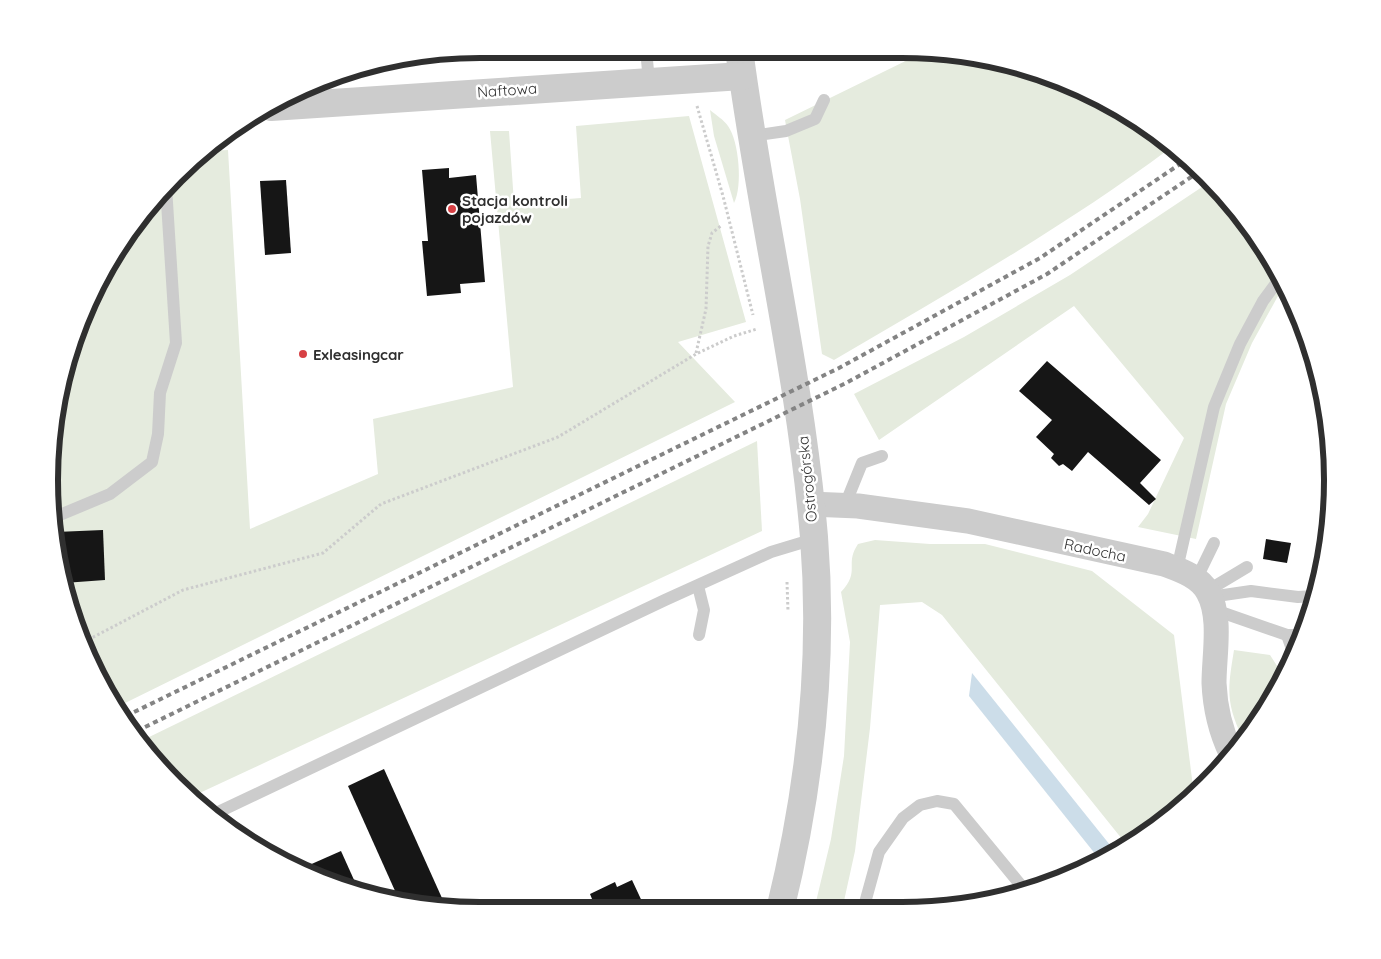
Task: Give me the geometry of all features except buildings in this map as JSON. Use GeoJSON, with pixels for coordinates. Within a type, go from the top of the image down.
{"type":"FeatureCollection","features":[{"type":"Feature","properties":{"kind":"street","name":"Ostrogórska"},"geometry":{"type":"LineString","coordinates":[[740,58],[766,232],[796,390],[814,538],[817,624],[816,686],[802,805],[782,902]]}},
{"type":"Feature","properties":{"kind":"street","name":"Naftowa"},"geometry":{"type":"LineString","coordinates":[[283,106],[742,76]]}},
{"type":"Feature","properties":{"kind":"street","name":"Radocha"},"geometry":{"type":"LineString","coordinates":[[810,504],[845,505],[968,521],[1164,564],[1201,589]]}},
{"type":"Feature","properties":{"kind":"street"},"geometry":{"type":"LineString","coordinates":[[1201,589],[1222,733],[1228,746]]}},
{"type":"Feature","properties":{"kind":"lane"},"geometry":{"type":"LineString","coordinates":[[647,58],[650,82]]}},
{"type":"Feature","properties":{"kind":"lane"},"geometry":{"type":"LineString","coordinates":[[752,136],[786,131],[815,119],[824,100]]}},
{"type":"Feature","properties":{"kind":"lane"},"geometry":{"type":"LineString","coordinates":[[59,516],[110,494],[152,462],[158,434],[160,393],[176,343],[167,196]]}},
{"type":"Feature","properties":{"kind":"lane"},"geometry":{"type":"LineString","coordinates":[[1201,589],[1214,407],[1240,344],[1263,301],[1275,284]]}},
{"type":"Feature","properties":{"kind":"lane"},"geometry":{"type":"LineString","coordinates":[[845,505],[862,463],[882,456]]}},
{"type":"Feature","properties":{"kind":"lane"},"geometry":{"type":"LineString","coordinates":[[220,811],[771,552],[814,538]]}},
{"type":"Feature","properties":{"kind":"lane"},"geometry":{"type":"LineString","coordinates":[[1201,589],[1214,543]]}},
{"type":"Feature","properties":{"kind":"lane"},"geometry":{"type":"LineString","coordinates":[[1201,589],[1247,567]]}},
{"type":"Feature","properties":{"kind":"lane"},"geometry":{"type":"LineString","coordinates":[[698,586],[704,610],[699,635]]}},
{"type":"Feature","properties":{"kind":"lane"},"geometry":{"type":"LineString","coordinates":[[1201,589],[1307,596]]}},
{"type":"Feature","properties":{"kind":"lane"},"geometry":{"type":"LineString","coordinates":[[1201,589],[1287,636],[1293,636]]}},
{"type":"Feature","properties":{"kind":"lane"},"geometry":{"type":"LineString","coordinates":[[1287,636],[1290,644]]}},
{"type":"Feature","properties":{"kind":"lane"},"geometry":{"type":"LineString","coordinates":[[865,902],[879,852],[903,818],[920,805],[937,801],[954,804],[1020,884]]}},
{"type":"Feature","properties":{"kind":"path"},"geometry":{"type":"LineString","coordinates":[[89,639],[183,590],[324,553],[381,504],[558,437],[696,354],[734,336],[757,329],[723,196],[703,131],[693,79]]}},
{"type":"Feature","properties":{"kind":"path"},"geometry":{"type":"LineString","coordinates":[[696,354],[706,309],[708,246],[712,233],[722,225]]}},
{"type":"Feature","properties":{"kind":"shaded area"},"geometry":{"type":"Polygon","coordinates":[[[912,58],[929,58],[957,61],[1011,72],[1063,90],[1112,114],[1166,151],[1046,233],[834,360],[822,354],[800,199],[785,120],[912,58]]]}},
{"type":"Feature","properties":{"kind":"shaded area"},"geometry":{"type":"Polygon","coordinates":[[[710,110],[726,124],[735,142],[739,176],[737,196],[734,203],[714,136],[710,110]]]}},
{"type":"Feature","properties":{"kind":"shaded area"},"geometry":{"type":"Polygon","coordinates":[[[689,116],[746,322],[678,342],[735,402],[123,704],[101,666],[80,615],[72,589],[61,535],[58,507],[58,452],[61,424],[72,370],[90,318],[114,268],[162,201],[201,162],[216,151],[228,150],[250,529],[378,474],[373,419],[513,387],[490,131],[509,131],[514,203],[581,198],[576,126],[689,116]]]}},
{"type":"Feature","properties":{"kind":"shaded area"},"geometry":{"type":"Polygon","coordinates":[[[1204,185],[1219,201],[1252,245],[1280,293],[1252,343],[1226,404],[1196,539],[1138,527],[1148,514],[1184,438],[1074,306],[879,440],[854,394],[964,337],[1070,275],[1204,185]]]}},
{"type":"Feature","properties":{"kind":"shaded area"},"geometry":{"type":"Polygon","coordinates":[[[757,441],[762,531],[198,794],[162,758],[147,738],[757,441]]]}},
{"type":"Feature","properties":{"kind":"shaded area"},"geometry":{"type":"Polygon","coordinates":[[[875,540],[930,544],[985,544],[1092,571],[1174,635],[1193,785],[1182,795],[1122,839],[942,615],[922,602],[880,605],[870,728],[855,851],[844,902],[816,902],[831,839],[844,756],[850,642],[841,592],[850,579],[852,557],[858,544],[875,540]]]}},
{"type":"Feature","properties":{"kind":"shaded area"},"geometry":{"type":"Polygon","coordinates":[[[1234,650],[1270,655],[1279,668],[1267,691],[1239,731],[1231,705],[1230,675],[1234,650]]]}},
{"type":"Feature","properties":{"kind":"water"},"geometry":{"type":"Polygon","coordinates":[[[972,673],[1111,846],[1095,854],[969,696],[972,673]]]}},
{"type":"Feature","properties":{"kind":"railway"},"geometry":{"type":"LineString","coordinates":[[129,714],[839,368],[1040,258],[1181,163]]}},
{"type":"Feature","properties":{"kind":"railway"},"geometry":{"type":"LineString","coordinates":[[140,729],[846,383],[1047,274],[1194,175]]}},
{"type":"Feature","properties":{"kind":"place","name":"Stacja kontroli pojazdów"},"geometry":{"type":"Point","coordinates":[452,209]}},
{"type":"Feature","properties":{"kind":"place","name":"Exleasingcar"},"geometry":{"type":"Point","coordinates":[303,354]}}]}
